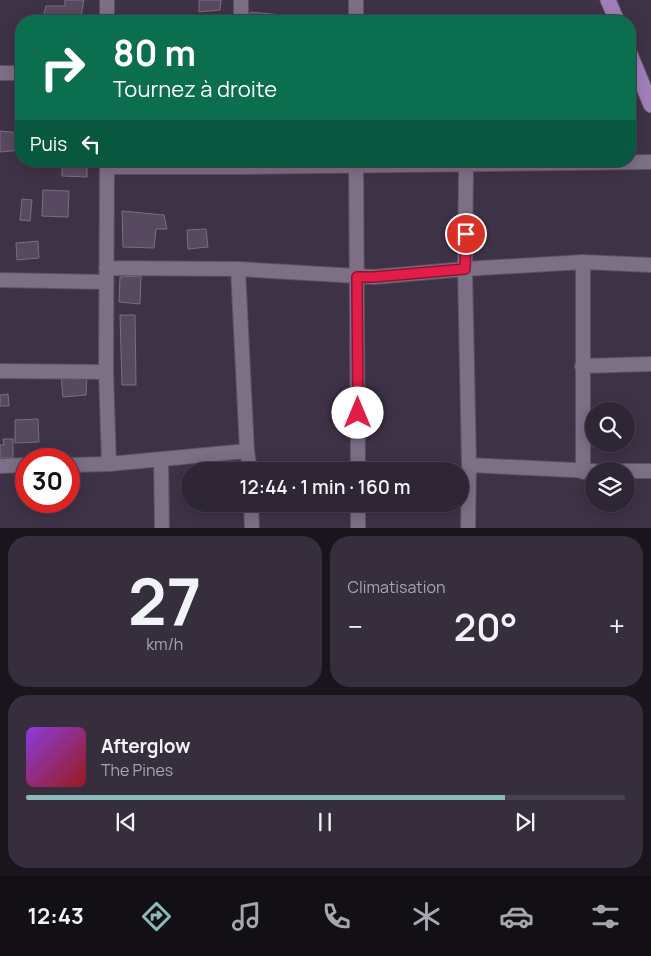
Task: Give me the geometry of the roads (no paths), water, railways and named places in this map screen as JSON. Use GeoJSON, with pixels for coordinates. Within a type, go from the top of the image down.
{"type":"FeatureCollection","features":[{"type":"Feature","properties":{"kind":"main road"},"geometry":{"type":"LineString","coordinates":[[608,0],[614,15]]}},
{"type":"Feature","properties":{"kind":"main road"},"geometry":{"type":"LineString","coordinates":[[636,69],[651,105]]}},
{"type":"Feature","properties":{"kind":"street"},"geometry":{"type":"LineString","coordinates":[[107,0],[107,15]]}},
{"type":"Feature","properties":{"kind":"street"},"geometry":{"type":"LineString","coordinates":[[241,0],[241,15]]}},
{"type":"Feature","properties":{"kind":"street"},"geometry":{"type":"LineString","coordinates":[[356,0],[356,15]]}},
{"type":"Feature","properties":{"kind":"street"},"geometry":{"type":"LineString","coordinates":[[0,73],[15,74]]}},
{"type":"Feature","properties":{"kind":"street"},"geometry":{"type":"LineString","coordinates":[[636,162],[651,162]]}},
{"type":"Feature","properties":{"kind":"street"},"geometry":{"type":"LineString","coordinates":[[107,167],[106,372],[109,464]]}},
{"type":"Feature","properties":{"kind":"street"},"geometry":{"type":"LineString","coordinates":[[356,167],[358,462]]}},
{"type":"Feature","properties":{"kind":"street"},"geometry":{"type":"LineString","coordinates":[[466,167],[466,462]]}},
{"type":"Feature","properties":{"kind":"street"},"geometry":{"type":"LineString","coordinates":[[0,280],[238,269],[374,277],[583,262],[651,265]]}},
{"type":"Feature","properties":{"kind":"street"},"geometry":{"type":"LineString","coordinates":[[583,262],[582,366],[587,462]]}},
{"type":"Feature","properties":{"kind":"street"},"geometry":{"type":"LineString","coordinates":[[238,269],[249,462]]}},
{"type":"Feature","properties":{"kind":"street"},"geometry":{"type":"LineString","coordinates":[[582,366],[651,364]]}},
{"type":"Feature","properties":{"kind":"street"},"geometry":{"type":"LineString","coordinates":[[0,371],[106,372]]}},
{"type":"Feature","properties":{"kind":"street"},"geometry":{"type":"LineString","coordinates":[[80,465],[161,460],[247,451]]}},
{"type":"Feature","properties":{"kind":"street"},"geometry":{"type":"LineString","coordinates":[[161,460],[162,528]]}},
{"type":"Feature","properties":{"kind":"street"},"geometry":{"type":"LineString","coordinates":[[0,466],[15,465]]}},
{"type":"Feature","properties":{"kind":"street"},"geometry":{"type":"LineString","coordinates":[[635,470],[651,470]]}},
{"type":"Feature","properties":{"kind":"street"},"geometry":{"type":"LineString","coordinates":[[469,474],[585,471]]}},
{"type":"Feature","properties":{"kind":"street"},"geometry":{"type":"LineString","coordinates":[[252,512],[252,528]]}},
{"type":"Feature","properties":{"kind":"street"},"geometry":{"type":"LineString","coordinates":[[358,512],[358,528]]}},
{"type":"Feature","properties":{"kind":"street"},"geometry":{"type":"LineString","coordinates":[[467,512],[468,528]]}}]}
